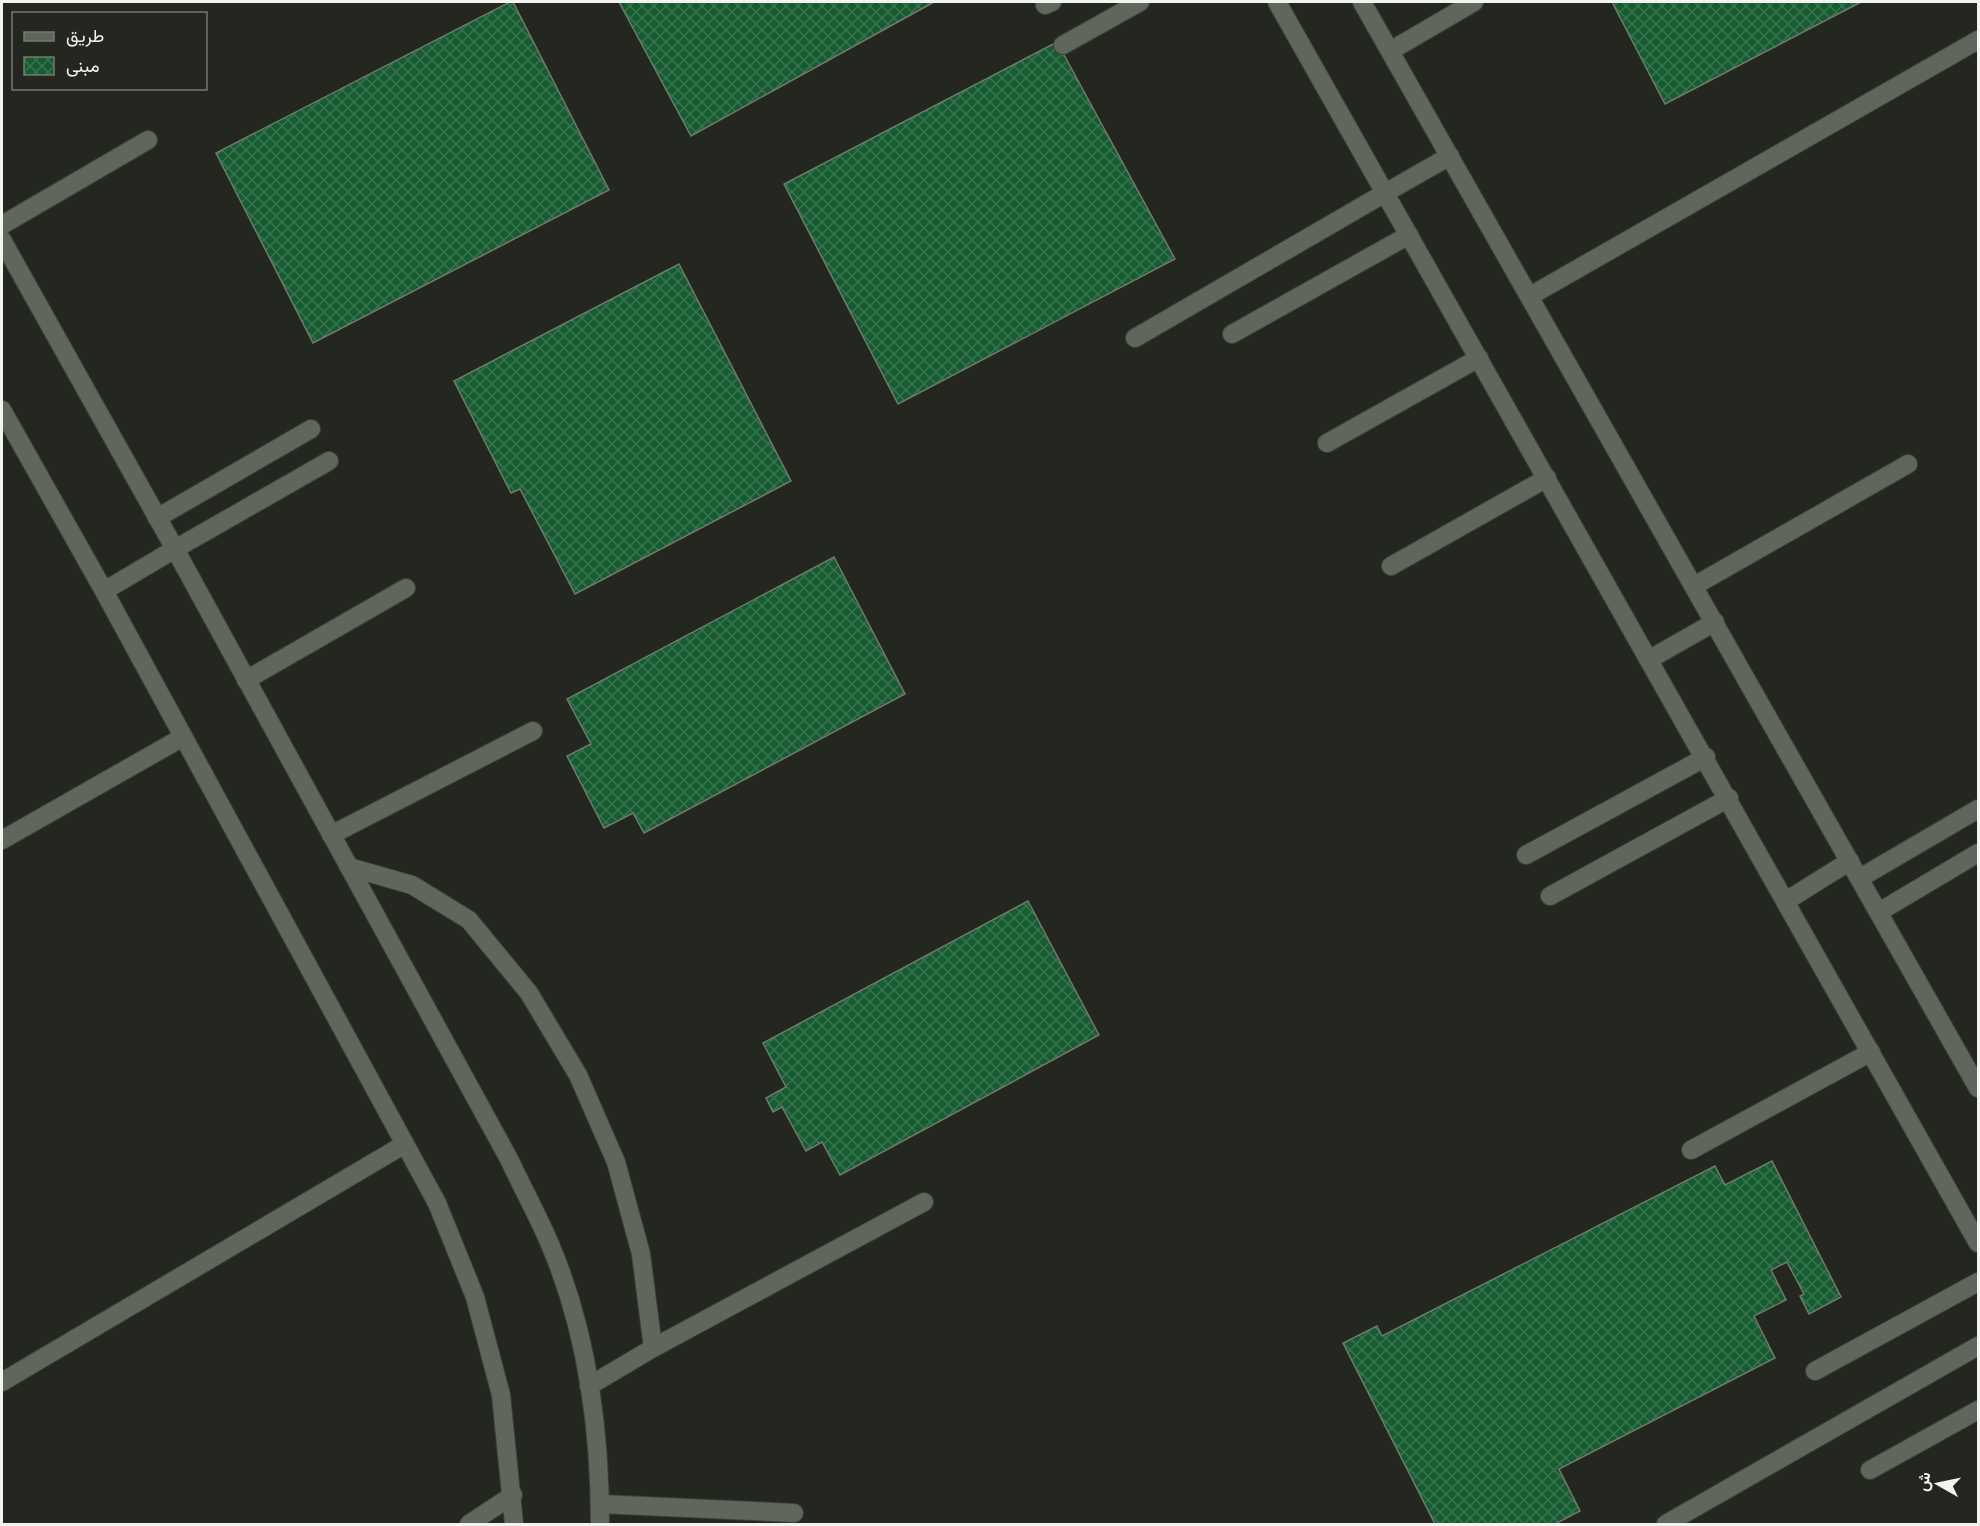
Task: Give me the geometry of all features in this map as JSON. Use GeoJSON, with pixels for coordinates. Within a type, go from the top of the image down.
{"type":"FeatureCollection","features":[{"type":"Feature","properties":{"kind":"street"},"geometry":{"type":"LineString","coordinates":[[1063,45],[1140,2]]}},
{"type":"Feature","properties":{"kind":"street"},"geometry":{"type":"LineString","coordinates":[[1277,2],[1706,757],[1978,1243]]}},
{"type":"Feature","properties":{"kind":"street"},"geometry":{"type":"LineString","coordinates":[[1362,2],[1978,1088]]}},
{"type":"Feature","properties":{"kind":"street"},"geometry":{"type":"LineString","coordinates":[[1390,51],[1474,2]]}},
{"type":"Feature","properties":{"kind":"street"},"geometry":{"type":"LineString","coordinates":[[1530,296],[1978,40]]}},
{"type":"Feature","properties":{"kind":"street"},"geometry":{"type":"LineString","coordinates":[[2,225],[148,140]]}},
{"type":"Feature","properties":{"kind":"street"},"geometry":{"type":"LineString","coordinates":[[1135,338],[1450,156]]}},
{"type":"Feature","properties":{"kind":"street"},"geometry":{"type":"LineString","coordinates":[[1232,334],[1409,235]]}},
{"type":"Feature","properties":{"kind":"street"},"geometry":{"type":"LineString","coordinates":[[2,240],[175,549],[509,1159],[550,1244],[579,1333],[589,1386],[596,1426],[600,1524]]}},
{"type":"Feature","properties":{"kind":"street"},"geometry":{"type":"LineString","coordinates":[[1327,443],[1479,358]]}},
{"type":"Feature","properties":{"kind":"street"},"geometry":{"type":"LineString","coordinates":[[2,410],[104,591],[437,1203],[475,1297],[501,1395],[513,1495],[514,1524]]}},
{"type":"Feature","properties":{"kind":"street"},"geometry":{"type":"LineString","coordinates":[[157,518],[311,429]]}},
{"type":"Feature","properties":{"kind":"street"},"geometry":{"type":"LineString","coordinates":[[104,591],[329,461]]}},
{"type":"Feature","properties":{"kind":"street"},"geometry":{"type":"LineString","coordinates":[[1694,586],[1908,464]]}},
{"type":"Feature","properties":{"kind":"street"},"geometry":{"type":"LineString","coordinates":[[1391,566],[1547,478]]}},
{"type":"Feature","properties":{"kind":"street"},"geometry":{"type":"LineString","coordinates":[[246,680],[406,588]]}},
{"type":"Feature","properties":{"kind":"street"},"geometry":{"type":"LineString","coordinates":[[1650,658],[1715,622]]}},
{"type":"Feature","properties":{"kind":"street"},"geometry":{"type":"LineString","coordinates":[[332,835],[533,731]]}},
{"type":"Feature","properties":{"kind":"street"},"geometry":{"type":"LineString","coordinates":[[2,840],[183,737]]}},
{"type":"Feature","properties":{"kind":"street"},"geometry":{"type":"LineString","coordinates":[[1526,855],[1706,757]]}},
{"type":"Feature","properties":{"kind":"street"},"geometry":{"type":"LineString","coordinates":[[1550,896],[1729,798]]}},
{"type":"Feature","properties":{"kind":"street"},"geometry":{"type":"LineString","coordinates":[[1860,878],[1978,809]]}},
{"type":"Feature","properties":{"kind":"street"},"geometry":{"type":"LineString","coordinates":[[1879,912],[1978,853]]}},
{"type":"Feature","properties":{"kind":"street"},"geometry":{"type":"LineString","coordinates":[[1786,901],[1850,861]]}},
{"type":"Feature","properties":{"kind":"street"},"geometry":{"type":"LineString","coordinates":[[349,867],[412,885],[469,920],[529,993],[578,1075],[616,1162],[640,1254],[652,1348]]}},
{"type":"Feature","properties":{"kind":"street"},"geometry":{"type":"LineString","coordinates":[[1691,1150],[1871,1052]]}},
{"type":"Feature","properties":{"kind":"street"},"geometry":{"type":"LineString","coordinates":[[2,1382],[405,1144]]}},
{"type":"Feature","properties":{"kind":"street"},"geometry":{"type":"LineString","coordinates":[[589,1386],[652,1348],[924,1202]]}},
{"type":"Feature","properties":{"kind":"street"},"geometry":{"type":"LineString","coordinates":[[1815,1371],[1978,1282]]}},
{"type":"Feature","properties":{"kind":"street"},"geometry":{"type":"LineString","coordinates":[[1666,1524],[1978,1346]]}},
{"type":"Feature","properties":{"kind":"street"},"geometry":{"type":"LineString","coordinates":[[1870,1470],[1978,1410]]}},
{"type":"Feature","properties":{"kind":"street"},"geometry":{"type":"LineString","coordinates":[[469,1524],[513,1495]]}},
{"type":"Feature","properties":{"kind":"street"},"geometry":{"type":"LineString","coordinates":[[600,1504],[794,1513]]}},
{"type":"Feature","properties":{"kind":"building"},"geometry":{"type":"Polygon","coordinates":[[[513,2],[609,190],[313,343],[216,153],[513,2]]]}},
{"type":"Feature","properties":{"kind":"building"},"geometry":{"type":"Polygon","coordinates":[[[619,2],[934,2],[691,136],[619,2]]]}},
{"type":"Feature","properties":{"kind":"building"},"geometry":{"type":"Polygon","coordinates":[[[1612,2],[1861,2],[1665,104],[1612,2]]]}},
{"type":"Feature","properties":{"kind":"building"},"geometry":{"type":"Polygon","coordinates":[[[1057,42],[1175,259],[898,404],[784,184],[1057,42]]]}},
{"type":"Feature","properties":{"kind":"building"},"geometry":{"type":"Polygon","coordinates":[[[679,264],[791,481],[575,594],[520,489],[511,493],[454,381],[679,264]]]}},
{"type":"Feature","properties":{"kind":"building"},"geometry":{"type":"Polygon","coordinates":[[[834,557],[905,694],[644,833],[633,813],[604,828],[567,756],[591,744],[567,699],[834,557]]]}},
{"type":"Feature","properties":{"kind":"building"},"geometry":{"type":"Polygon","coordinates":[[[1028,901],[1099,1035],[840,1175],[822,1142],[806,1151],[782,1107],[773,1112],[766,1098],[786,1087],[763,1043],[1028,901]]]}},
{"type":"Feature","properties":{"kind":"building"},"geometry":{"type":"Polygon","coordinates":[[[1772,1161],[1841,1297],[1809,1314],[1800,1296],[1804,1294],[1787,1262],[1771,1270],[1786,1300],[1754,1316],[1775,1358],[1559,1469],[1580,1511],[1555,1524],[1435,1524],[1343,1343],[1377,1326],[1382,1336],[1715,1166],[1725,1185],[1772,1161]]]}}]}
